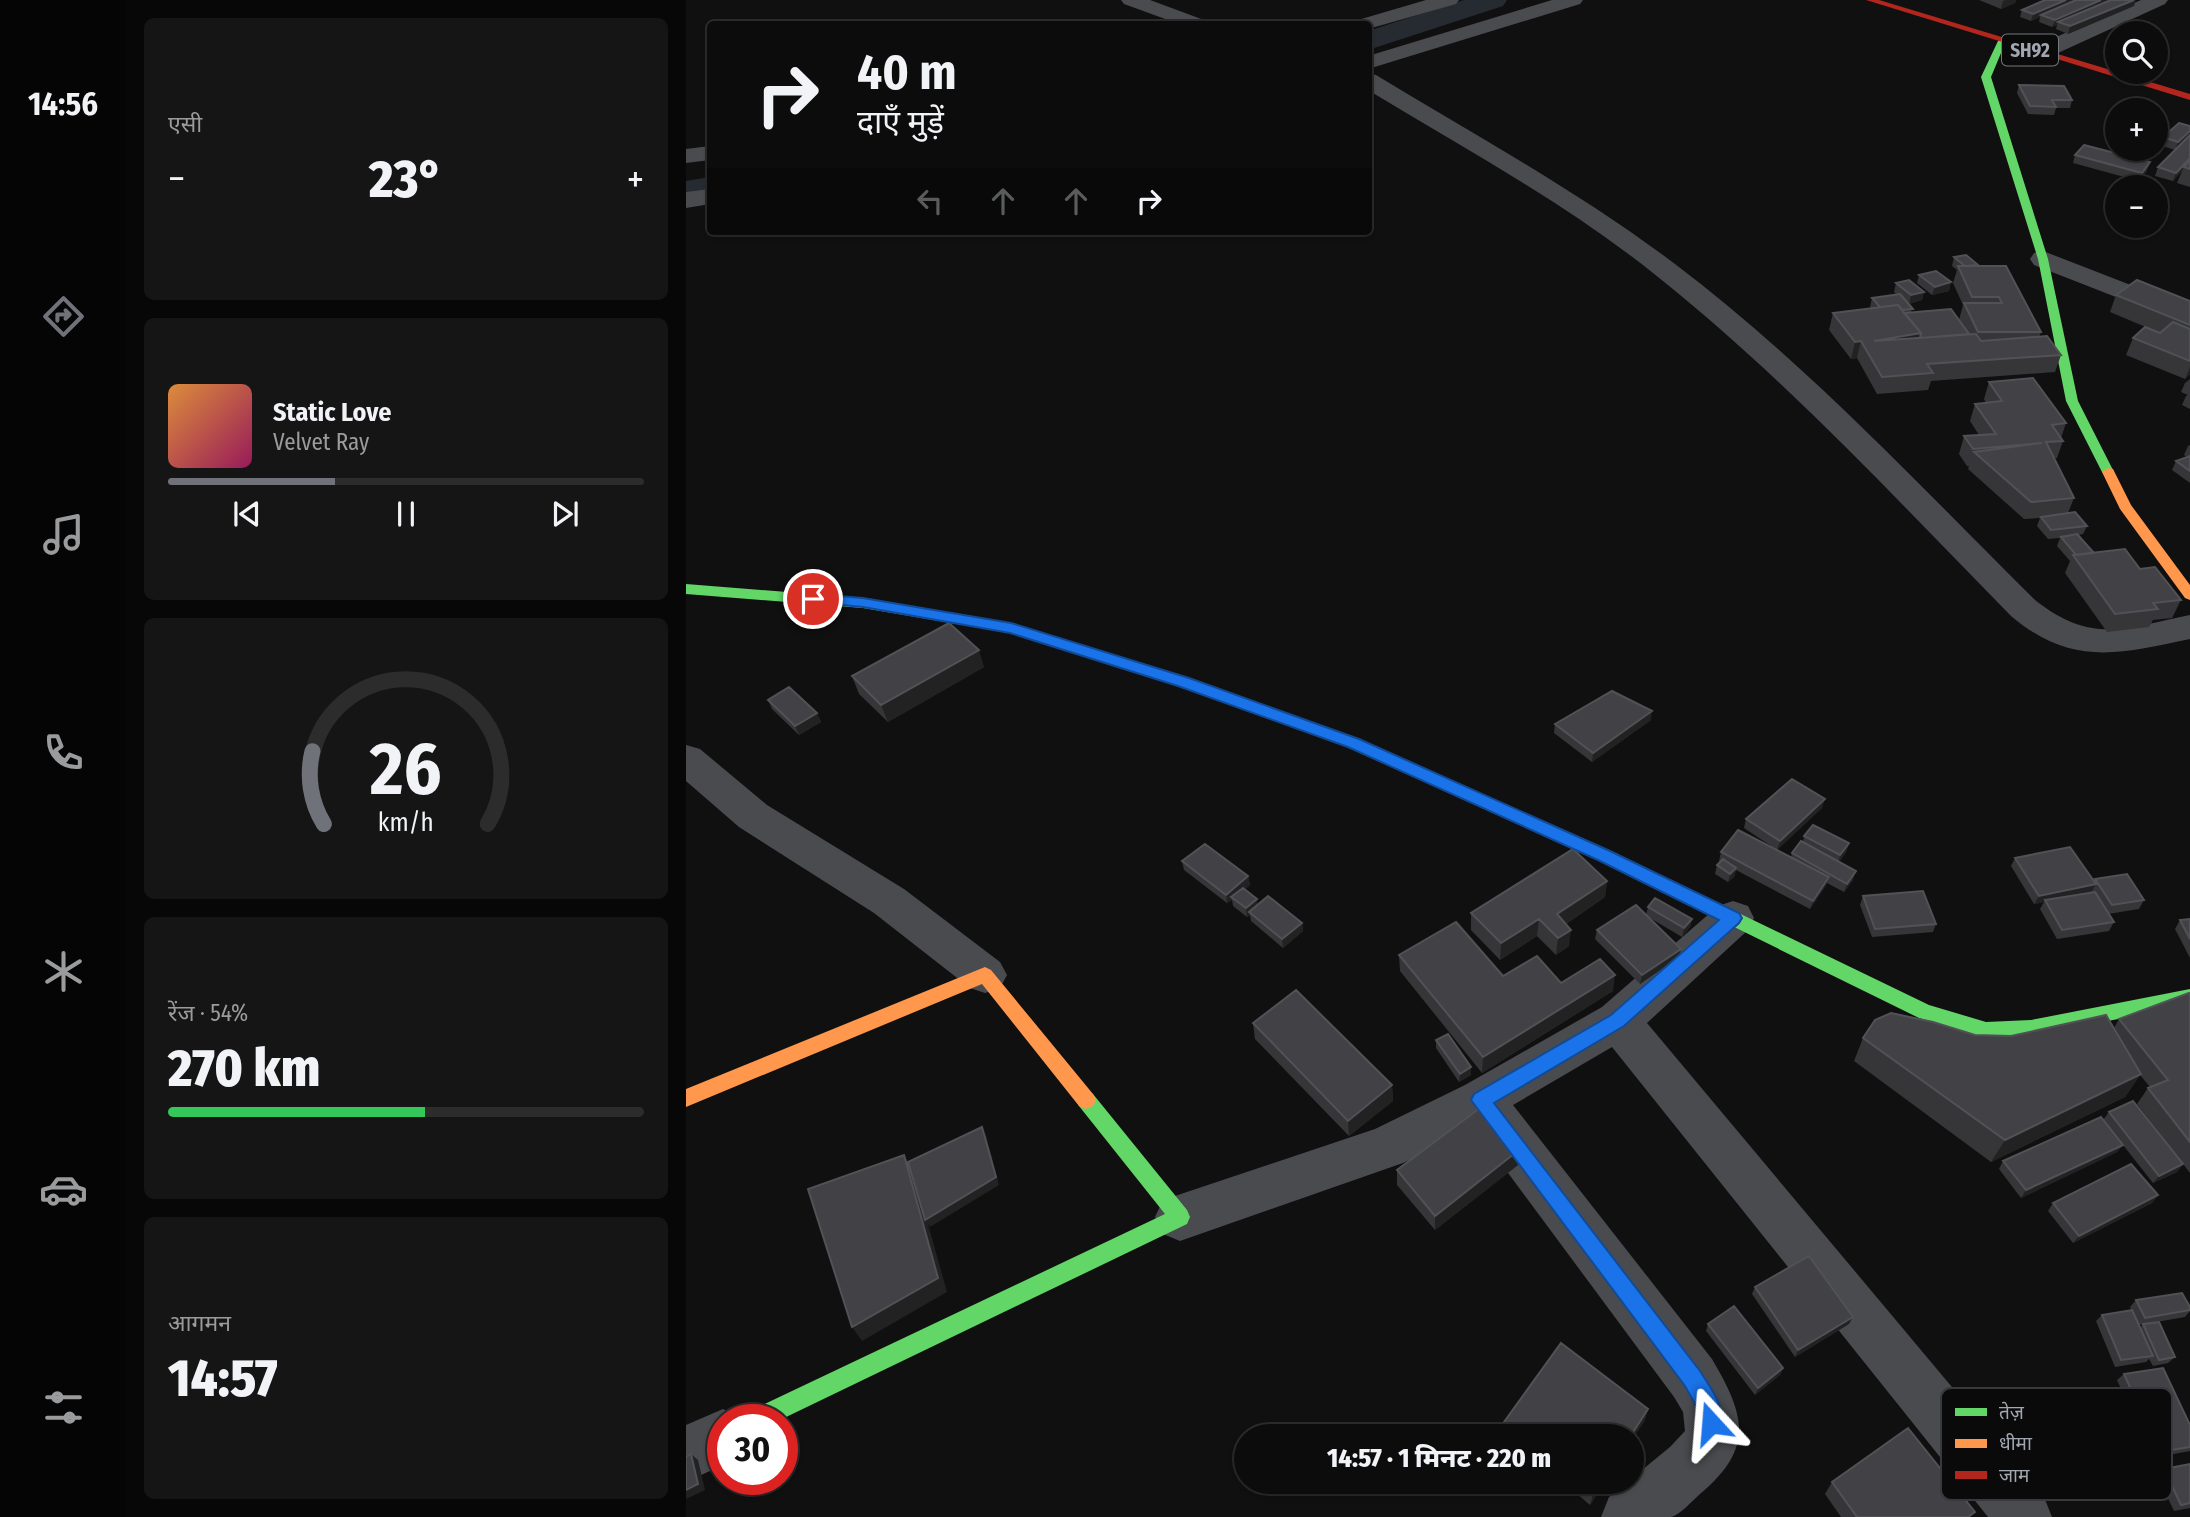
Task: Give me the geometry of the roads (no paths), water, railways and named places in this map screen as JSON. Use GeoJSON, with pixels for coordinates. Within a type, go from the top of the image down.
{"type":"FeatureCollection","features":[{"type":"Feature","properties":{"kind":"street"},"geometry":{"type":"LineString","coordinates":[[1131,0],[1189,21]]}},
{"type":"Feature","properties":{"kind":"street"},"geometry":{"type":"LineString","coordinates":[[1372,22],[1449,0]]}},
{"type":"Feature","properties":{"kind":"street"},"geometry":{"type":"LineString","coordinates":[[1372,62],[1573,0]]}},
{"type":"Feature","properties":{"kind":"street","name":"SH92"},"geometry":{"type":"LineString","coordinates":[[1870,0],[2190,97]]}},
{"type":"Feature","properties":{"kind":"street"},"geometry":{"type":"LineString","coordinates":[[2039,52],[2158,0]]}},
{"type":"Feature","properties":{"kind":"street"},"geometry":{"type":"LineString","coordinates":[[2002,41],[1986,77],[2043,259],[2071,401],[2125,506],[2190,596]]}},
{"type":"Feature","properties":{"kind":"street"},"geometry":{"type":"LineString","coordinates":[[1372,82],[1574,204],[1667,271],[1744,335],[2023,608],[2052,630],[2077,640],[2105,644],[2190,627]]}},
{"type":"Feature","properties":{"kind":"street"},"geometry":{"type":"LineString","coordinates":[[686,156],[707,153]]}},
{"type":"Feature","properties":{"kind":"street"},"geometry":{"type":"LineString","coordinates":[[686,200],[707,197]]}},
{"type":"Feature","properties":{"kind":"street"},"geometry":{"type":"LineString","coordinates":[[2043,259],[2190,318]]}},
{"type":"Feature","properties":{"kind":"street"},"geometry":{"type":"LineString","coordinates":[[686,589],[863,603],[1011,628],[1170,678],[1353,743],[1604,855],[1925,1012],[1986,1030],[2031,1028],[2190,997]]}},
{"type":"Feature","properties":{"kind":"street"},"geometry":{"type":"LineString","coordinates":[[686,759],[753,816],[889,901],[985,975],[1180,1217]]}},
{"type":"Feature","properties":{"kind":"street"},"geometry":{"type":"LineString","coordinates":[[789,1404],[1180,1217],[1386,1147],[1480,1100],[1618,1021],[1733,918]]}},
{"type":"Feature","properties":{"kind":"street"},"geometry":{"type":"LineString","coordinates":[[686,1098],[985,975]]}},
{"type":"Feature","properties":{"kind":"street"},"geometry":{"type":"LineString","coordinates":[[1618,1021],[1941,1416]]}},
{"type":"Feature","properties":{"kind":"street"},"geometry":{"type":"LineString","coordinates":[[1480,1100],[1693,1378],[1709,1406],[1713,1440],[1690,1467],[1629,1517]]}},
{"type":"Feature","properties":{"kind":"street"},"geometry":{"type":"LineString","coordinates":[[686,1454],[707,1444]]}},
{"type":"Feature","properties":{"kind":"street"},"geometry":{"type":"LineString","coordinates":[[2010,1500],[2024,1517]]}},
{"type":"Feature","properties":{"kind":"waterway"},"geometry":{"type":"LineString","coordinates":[[1372,40],[1493,0]]}},
{"type":"Feature","properties":{"kind":"waterway"},"geometry":{"type":"LineString","coordinates":[[686,192],[707,188]]}}]}
